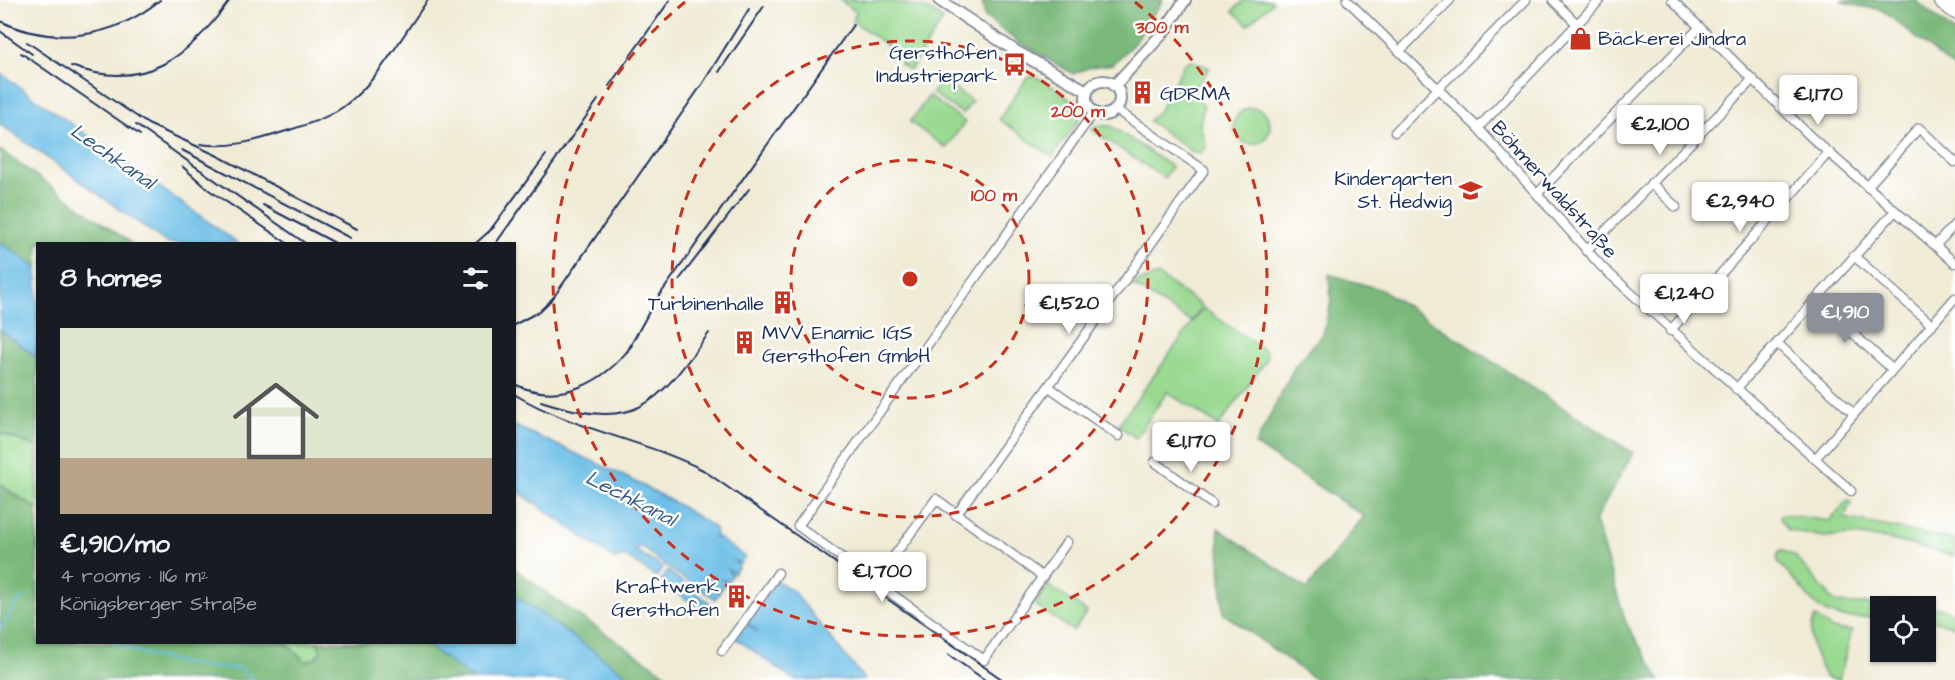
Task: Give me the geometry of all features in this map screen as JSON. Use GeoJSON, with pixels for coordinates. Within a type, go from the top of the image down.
{"type":"FeatureCollection","features":[{"type":"Feature","properties":{"kind":"highway"},"geometry":{"type":"LineString","coordinates":[[1941,0],[1955,11]]}},
{"type":"Feature","properties":{"kind":"street"},"geometry":{"type":"LineString","coordinates":[[939,0],[1014,50],[1087,91]]}},
{"type":"Feature","properties":{"kind":"street"},"geometry":{"type":"LineString","coordinates":[[1114,86],[1162,34],[1185,0]]}},
{"type":"Feature","properties":{"kind":"street","name":"Böhmerwaldstraße"},"geometry":{"type":"LineString","coordinates":[[1347,0],[1478,128],[1586,251],[1670,331],[1851,491]]}},
{"type":"Feature","properties":{"kind":"street"},"geometry":{"type":"LineString","coordinates":[[1400,51],[1450,0]]}},
{"type":"Feature","properties":{"kind":"street"},"geometry":{"type":"LineString","coordinates":[[1395,132],[1526,0]]}},
{"type":"Feature","properties":{"kind":"street"},"geometry":{"type":"LineString","coordinates":[[1553,0],[1578,24]]}},
{"type":"Feature","properties":{"kind":"street"},"geometry":{"type":"LineString","coordinates":[[1478,128],[1600,0]]}},
{"type":"Feature","properties":{"kind":"street"},"geometry":{"type":"LineString","coordinates":[[1672,0],[1828,152],[1955,263]]}},
{"type":"Feature","properties":{"kind":"street"},"geometry":{"type":"LineString","coordinates":[[1537,194],[1700,27]]}},
{"type":"Feature","properties":{"kind":"street"},"geometry":{"type":"LineString","coordinates":[[1586,251],[1753,80]]}},
{"type":"Feature","properties":{"kind":"street"},"geometry":{"type":"LineString","coordinates":[[1100,81],[1114,86],[1119,97],[1115,109],[1102,115],[1094,112],[1086,102],[1087,91],[1100,81]]}},
{"type":"Feature","properties":{"kind":"street"},"geometry":{"type":"LineString","coordinates":[[956,515],[1204,170],[1115,109]]}},
{"type":"Feature","properties":{"kind":"street"},"geometry":{"type":"LineString","coordinates":[[1068,542],[984,660],[798,526],[1094,112]]}},
{"type":"Feature","properties":{"kind":"street"},"geometry":{"type":"LineString","coordinates":[[1867,186],[1919,128],[1955,162]]}},
{"type":"Feature","properties":{"kind":"street"},"geometry":{"type":"LineString","coordinates":[[1670,331],[1828,152]]}},
{"type":"Feature","properties":{"kind":"street"},"geometry":{"type":"LineString","coordinates":[[1651,183],[1676,207]]}},
{"type":"Feature","properties":{"kind":"street"},"geometry":{"type":"LineString","coordinates":[[1736,389],[1895,211]]}},
{"type":"Feature","properties":{"kind":"street"},"geometry":{"type":"LineString","coordinates":[[1936,245],[1955,224]]}},
{"type":"Feature","properties":{"kind":"street"},"geometry":{"type":"LineString","coordinates":[[1854,256],[1932,325]]}},
{"type":"Feature","properties":{"kind":"street"},"geometry":{"type":"LineString","coordinates":[[1815,459],[1955,298]]}},
{"type":"Feature","properties":{"kind":"street"},"geometry":{"type":"LineString","coordinates":[[1816,300],[1892,369]]}},
{"type":"Feature","properties":{"kind":"street"},"geometry":{"type":"LineString","coordinates":[[1777,344],[1853,413]]}},
{"type":"Feature","properties":{"kind":"street"},"geometry":{"type":"LineString","coordinates":[[1049,387],[1119,436]]}},
{"type":"Feature","properties":{"kind":"street"},"geometry":{"type":"LineString","coordinates":[[1155,462],[1212,504]]}},
{"type":"Feature","properties":{"kind":"street"},"geometry":{"type":"LineString","coordinates":[[875,582],[936,499],[1043,577]]}},
{"type":"Feature","properties":{"kind":"street"},"geometry":{"type":"LineString","coordinates":[[722,651],[778,573]]}},
{"type":"Feature","properties":{"kind":"green space"},"geometry":{"type":"Polygon","coordinates":[[[840,0],[896,2],[923,8],[943,20],[910,70],[900,64],[900,55],[853,21],[856,12],[840,0]]]}},
{"type":"Feature","properties":{"kind":"green space"},"geometry":{"type":"Polygon","coordinates":[[[1163,0],[1134,43],[1113,64],[1090,67],[1073,74],[1017,41],[985,17],[982,1],[1163,0]]]}},
{"type":"Feature","properties":{"kind":"green space"},"geometry":{"type":"Polygon","coordinates":[[[1244,0],[1271,0],[1273,2],[1248,25],[1233,11],[1244,0]]]}},
{"type":"Feature","properties":{"kind":"green space"},"geometry":{"type":"Polygon","coordinates":[[[1841,0],[1915,0],[1955,33],[1955,69],[1882,10],[1848,4],[1841,0]]]}},
{"type":"Feature","properties":{"kind":"green space"},"geometry":{"type":"Polygon","coordinates":[[[1190,60],[1210,68],[1191,94],[1204,105],[1200,124],[1206,148],[1200,153],[1191,151],[1149,121],[1160,109],[1184,64],[1190,60]]]}},
{"type":"Feature","properties":{"kind":"green space"},"geometry":{"type":"Polygon","coordinates":[[[1033,75],[1068,98],[1079,120],[1052,157],[999,119],[1027,78],[1033,75]]]}},
{"type":"Feature","properties":{"kind":"green space"},"geometry":{"type":"Polygon","coordinates":[[[941,80],[972,101],[963,114],[932,93],[941,80]]]}},
{"type":"Feature","properties":{"kind":"green space"},"geometry":{"type":"Polygon","coordinates":[[[929,96],[965,122],[946,148],[910,122],[929,96]]]}},
{"type":"Feature","properties":{"kind":"green space"},"geometry":{"type":"Polygon","coordinates":[[[1252,108],[1264,114],[1270,126],[1264,138],[1252,144],[1240,138],[1234,126],[1240,114],[1252,108]]]}},
{"type":"Feature","properties":{"kind":"green space"},"geometry":{"type":"Polygon","coordinates":[[[1096,125],[1111,126],[1172,167],[1164,178],[1092,130],[1096,125]]]}},
{"type":"Feature","properties":{"kind":"green space"},"geometry":{"type":"Polygon","coordinates":[[[0,150],[130,242],[36,242],[36,267],[0,242],[0,150]]]}},
{"type":"Feature","properties":{"kind":"green space"},"geometry":{"type":"Polygon","coordinates":[[[1329,274],[1382,290],[1633,453],[1595,521],[1626,623],[1660,680],[1316,680],[1223,613],[1218,528],[1307,589],[1364,516],[1255,445],[1295,366],[1323,334],[1331,302],[1329,274]]]}},
{"type":"Feature","properties":{"kind":"green space"},"geometry":{"type":"Polygon","coordinates":[[[1158,275],[1202,306],[1191,322],[1131,284],[1158,275]]]}},
{"type":"Feature","properties":{"kind":"green space"},"geometry":{"type":"Polygon","coordinates":[[[1203,308],[1261,348],[1266,352],[1267,359],[1219,426],[1167,392],[1136,438],[1118,425],[1203,308]]]}},
{"type":"Feature","properties":{"kind":"green space"},"geometry":{"type":"Polygon","coordinates":[[[0,330],[36,356],[36,447],[0,433],[0,330]]]}},
{"type":"Feature","properties":{"kind":"green space"},"geometry":{"type":"Polygon","coordinates":[[[0,433],[36,447],[36,508],[0,485],[0,433]]]}},
{"type":"Feature","properties":{"kind":"green space"},"geometry":{"type":"Polygon","coordinates":[[[0,485],[36,508],[36,644],[287,644],[306,662],[316,658],[321,650],[318,644],[426,644],[474,680],[0,680],[0,485]]]}},
{"type":"Feature","properties":{"kind":"green space"},"geometry":{"type":"Polygon","coordinates":[[[1848,500],[1851,503],[1844,518],[1955,540],[1955,556],[1888,539],[1849,535],[1823,537],[1788,530],[1780,518],[1782,514],[1829,521],[1848,500]]]}},
{"type":"Feature","properties":{"kind":"green space"},"geometry":{"type":"Polygon","coordinates":[[[1781,550],[1795,556],[1835,602],[1870,604],[1870,617],[1842,617],[1820,608],[1778,562],[1777,556],[1781,550]]]}},
{"type":"Feature","properties":{"kind":"green space"},"geometry":{"type":"Polygon","coordinates":[[[516,570],[557,601],[675,680],[634,680],[516,597],[516,570]]]}},
{"type":"Feature","properties":{"kind":"green space"},"geometry":{"type":"Polygon","coordinates":[[[1048,585],[1087,612],[1073,631],[1035,605],[1048,585]]]}},
{"type":"Feature","properties":{"kind":"green space"},"geometry":{"type":"Polygon","coordinates":[[[1936,608],[1955,614],[1955,627],[1936,621],[1936,608]]]}},
{"type":"Feature","properties":{"kind":"green space"},"geometry":{"type":"Polygon","coordinates":[[[1815,617],[1832,629],[1852,631],[1839,680],[1826,678],[1815,656],[1811,633],[1815,617]]]}},
{"type":"Feature","properties":{"kind":"green space"},"geometry":{"type":"Polygon","coordinates":[[[287,644],[318,644],[321,650],[316,658],[306,662],[287,644]]]}},
{"type":"Feature","properties":{"kind":"water","name":"Lechkanal"},"geometry":{"type":"Polygon","coordinates":[[[0,73],[237,242],[166,242],[0,124],[0,73]]]}},
{"type":"Feature","properties":{"kind":"water"},"geometry":{"type":"Polygon","coordinates":[[[0,242],[36,267],[36,356],[0,330],[0,242]]]}},
{"type":"Feature","properties":{"kind":"water","name":"Lechkanal"},"geometry":{"type":"Polygon","coordinates":[[[516,426],[667,499],[715,528],[716,535],[713,539],[717,537],[745,557],[740,564],[733,560],[739,566],[734,573],[727,569],[732,575],[728,581],[721,578],[726,583],[721,590],[715,587],[720,592],[715,599],[664,565],[641,546],[635,550],[663,568],[656,577],[625,556],[614,559],[516,490],[516,426]]]}},
{"type":"Feature","properties":{"kind":"water"},"geometry":{"type":"Polygon","coordinates":[[[668,571],[711,604],[705,613],[661,581],[668,571]]]}},
{"type":"Feature","properties":{"kind":"water"},"geometry":{"type":"Polygon","coordinates":[[[776,580],[793,591],[865,680],[794,680],[734,637],[744,623],[759,632],[746,622],[766,598],[765,595],[772,589],[776,580]]]}},
{"type":"Feature","properties":{"kind":"water"},"geometry":{"type":"Polygon","coordinates":[[[516,597],[634,680],[474,680],[426,644],[516,644],[516,597]]]}},
{"type":"Feature","properties":{"kind":"waterway"},"geometry":{"type":"LineString","coordinates":[[0,629],[16,604],[25,596]]}},
{"type":"Feature","properties":{"kind":"waterway"},"geometry":{"type":"LineString","coordinates":[[118,644],[175,661],[211,667],[239,668],[254,680]]}},
{"type":"Feature","properties":{"kind":"railway"},"geometry":{"type":"LineString","coordinates":[[0,21],[41,34],[62,36],[83,34],[123,23],[160,0]]}},
{"type":"Feature","properties":{"kind":"railway"},"geometry":{"type":"LineString","coordinates":[[71,66],[97,73],[121,75],[143,72],[181,53],[198,38],[230,0]]}},
{"type":"Feature","properties":{"kind":"railway"},"geometry":{"type":"LineString","coordinates":[[200,144],[230,145],[260,139],[313,122],[343,107],[379,71],[428,0]]}},
{"type":"Feature","properties":{"kind":"railway"},"geometry":{"type":"LineString","coordinates":[[609,86],[670,0]]}},
{"type":"Feature","properties":{"kind":"railway"},"geometry":{"type":"LineString","coordinates":[[719,72],[764,6]]}},
{"type":"Feature","properties":{"kind":"railway"},"geometry":{"type":"LineString","coordinates":[[516,324],[540,311],[553,298],[703,83],[749,9]]}},
{"type":"Feature","properties":{"kind":"railway"},"geometry":{"type":"LineString","coordinates":[[627,352],[654,303],[853,25]]}},
{"type":"Feature","properties":{"kind":"railway"},"geometry":{"type":"LineString","coordinates":[[0,31],[32,54]]}},
{"type":"Feature","properties":{"kind":"railway"},"geometry":{"type":"LineString","coordinates":[[27,42],[148,124],[216,155],[357,229]]}},
{"type":"Feature","properties":{"kind":"railway"},"geometry":{"type":"LineString","coordinates":[[21,53],[140,135]]}},
{"type":"Feature","properties":{"kind":"railway"},"geometry":{"type":"LineString","coordinates":[[497,242],[598,100]]}},
{"type":"Feature","properties":{"kind":"railway"},"geometry":{"type":"LineString","coordinates":[[136,125],[304,242]]}},
{"type":"Feature","properties":{"kind":"railway"},"geometry":{"type":"LineString","coordinates":[[182,150],[350,238]]}},
{"type":"Feature","properties":{"kind":"railway"},"geometry":{"type":"LineString","coordinates":[[488,233],[546,155]]}},
{"type":"Feature","properties":{"kind":"railway"},"geometry":{"type":"LineString","coordinates":[[183,167],[209,190],[286,242]]}},
{"type":"Feature","properties":{"kind":"railway"},"geometry":{"type":"LineString","coordinates":[[679,280],[749,189]]}},
{"type":"Feature","properties":{"kind":"railway"},"geometry":{"type":"LineString","coordinates":[[263,205],[333,242]]}},
{"type":"Feature","properties":{"kind":"railway"},"geometry":{"type":"LineString","coordinates":[[477,242],[494,227]]}},
{"type":"Feature","properties":{"kind":"railway"},"geometry":{"type":"LineString","coordinates":[[541,401],[573,410],[600,414],[622,413],[640,406],[657,395],[673,379],[709,333]]}},
{"type":"Feature","properties":{"kind":"railway"},"geometry":{"type":"LineString","coordinates":[[516,385],[548,393],[580,387],[608,370],[632,345]]}},
{"type":"Feature","properties":{"kind":"railway"},"geometry":{"type":"LineString","coordinates":[[516,395],[560,417],[656,450],[703,470],[1003,680]]}},
{"type":"Feature","properties":{"kind":"railway"},"geometry":{"type":"LineString","coordinates":[[949,655],[985,680]]}},
{"type":"Feature","properties":{"kind":"place","name":"Bäckerei Jindra"},"geometry":{"type":"Point","coordinates":[1580,38]}},
{"type":"Feature","properties":{"kind":"place","name":"Gersthofen Industriepark"},"geometry":{"type":"Point","coordinates":[1015,64]}},
{"type":"Feature","properties":{"kind":"place","name":"GDRMA"},"geometry":{"type":"Point","coordinates":[1142,93]}},
{"type":"Feature","properties":{"kind":"place","name":"Kindergarten St. Hedwig"},"geometry":{"type":"Point","coordinates":[1470,190]}},
{"type":"Feature","properties":{"kind":"place","name":"Turbinenhalle"},"geometry":{"type":"Point","coordinates":[782,303]}},
{"type":"Feature","properties":{"kind":"place","name":"MVV Enamic IGS Gersthofen GmbH"},"geometry":{"type":"Point","coordinates":[744,343]}},
{"type":"Feature","properties":{"kind":"place","name":"Kraftwerk Gersthofen"},"geometry":{"type":"Point","coordinates":[737,597]}}]}
